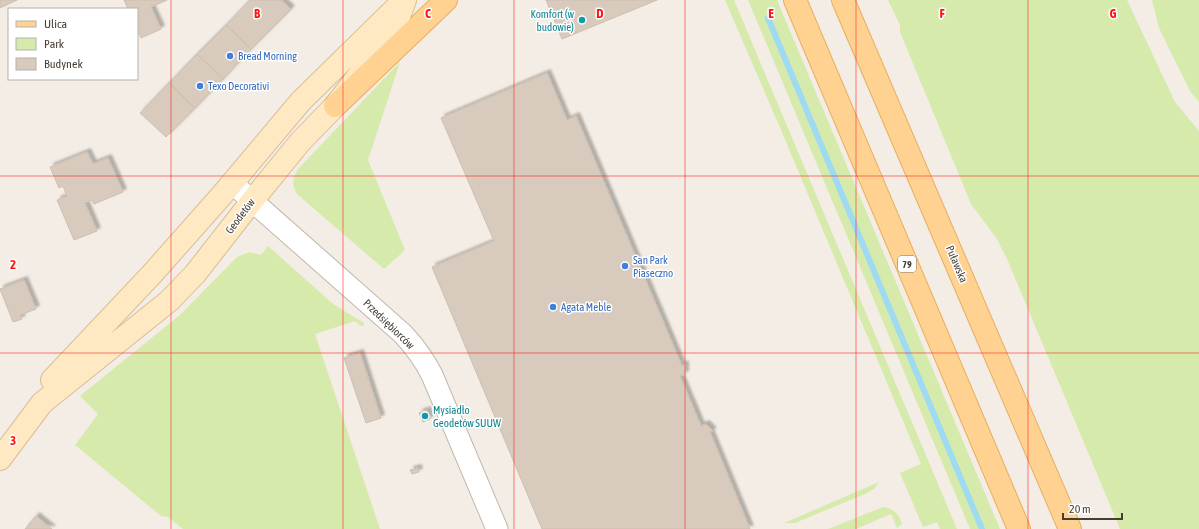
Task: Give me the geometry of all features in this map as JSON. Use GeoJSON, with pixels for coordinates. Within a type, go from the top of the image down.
{"type":"FeatureCollection","features":[{"type":"Feature","properties":{"kind":"main road"},"geometry":{"type":"LineString","coordinates":[[335,106],[446,0]]}},
{"type":"Feature","properties":{"kind":"main road","name":"79"},"geometry":{"type":"LineString","coordinates":[[795,0],[1019,529]]}},
{"type":"Feature","properties":{"kind":"main road","name":"Puławska"},"geometry":{"type":"LineString","coordinates":[[844,0],[1070,529]]}},
{"type":"Feature","properties":{"kind":"street","name":"Geodetów"},"geometry":{"type":"LineString","coordinates":[[0,459],[42,404],[168,301],[195,274],[300,142],[335,106],[385,42],[399,17],[405,0]]}},
{"type":"Feature","properties":{"kind":"street","name":"Geodetów"},"geometry":{"type":"LineString","coordinates":[[42,404],[52,380],[137,291],[232,183],[301,101],[405,0]]}},
{"type":"Feature","properties":{"kind":"street","name":"Przedsiębiorców"},"geometry":{"type":"LineString","coordinates":[[232,183],[403,334],[421,356],[432,375],[497,529]]}},
{"type":"Feature","properties":{"kind":"green space"},"geometry":{"type":"Polygon","coordinates":[[[725,0],[734,0],[957,529],[940,529],[937,522],[923,527],[900,473],[921,464],[725,0]]]}},
{"type":"Feature","properties":{"kind":"green space"},"geometry":{"type":"Polygon","coordinates":[[[748,0],[777,0],[1000,529],[970,529],[748,0]]]}},
{"type":"Feature","properties":{"kind":"green space"},"geometry":{"type":"Polygon","coordinates":[[[888,0],[1127,0],[1175,102],[1199,131],[1199,529],[1120,529],[1008,261],[997,239],[971,204],[900,32],[900,25],[888,0]]]}},
{"type":"Feature","properties":{"kind":"green space"},"geometry":{"type":"Polygon","coordinates":[[[1152,0],[1199,0],[1199,102],[1190,91],[1159,28],[1152,0]]]}},
{"type":"Feature","properties":{"kind":"green space"},"geometry":{"type":"Polygon","coordinates":[[[400,62],[368,160],[405,250],[384,269],[298,195],[294,188],[293,182],[299,168],[400,62]]]}},
{"type":"Feature","properties":{"kind":"green space"},"geometry":{"type":"Polygon","coordinates":[[[268,246],[333,304],[364,323],[364,325],[361,326],[355,321],[315,334],[380,529],[183,529],[168,517],[161,516],[75,445],[98,414],[80,396],[181,314],[237,257],[250,252],[261,255],[268,246]]]}},
{"type":"Feature","properties":{"kind":"green space"},"geometry":{"type":"Polygon","coordinates":[[[879,482],[874,489],[867,493],[795,523],[784,523],[879,482]]]}},
{"type":"Feature","properties":{"kind":"green space"},"geometry":{"type":"Polygon","coordinates":[[[883,507],[895,512],[902,524],[897,528],[891,514],[856,529],[828,529],[883,507]]]}},
{"type":"Feature","properties":{"kind":"building"},"geometry":{"type":"Polygon","coordinates":[[[0,0],[17,0],[0,8],[0,0]]]}},
{"type":"Feature","properties":{"kind":"building"},"geometry":{"type":"Polygon","coordinates":[[[124,0],[167,0],[151,7],[161,29],[141,38],[138,32],[138,8],[128,8],[124,0]]]}},
{"type":"Feature","properties":{"kind":"building"},"geometry":{"type":"Polygon","coordinates":[[[250,0],[281,0],[291,9],[251,49],[226,25],[250,0]]]}},
{"type":"Feature","properties":{"kind":"building","name":"Komfort (w budowie)"},"geometry":{"type":"Polygon","coordinates":[[[546,0],[657,0],[562,39],[546,0]]]}},
{"type":"Feature","properties":{"kind":"building"},"geometry":{"type":"Polygon","coordinates":[[[226,25],[251,49],[223,79],[197,54],[226,25]]]}},
{"type":"Feature","properties":{"kind":"building"},"geometry":{"type":"Polygon","coordinates":[[[197,54],[223,79],[195,108],[169,83],[197,54]]]}},
{"type":"Feature","properties":{"kind":"building","name":"Agata Meble"},"geometry":{"type":"Polygon","coordinates":[[[547,73],[567,120],[576,116],[682,366],[685,364],[685,374],[680,376],[701,426],[706,424],[713,431],[710,432],[750,529],[542,529],[432,267],[494,241],[441,118],[547,73]]]}},
{"type":"Feature","properties":{"kind":"building"},"geometry":{"type":"Polygon","coordinates":[[[169,83],[195,108],[166,137],[140,113],[169,83]]]}},
{"type":"Feature","properties":{"kind":"building"},"geometry":{"type":"Polygon","coordinates":[[[87,152],[93,164],[108,158],[123,192],[94,204],[92,200],[85,203],[97,231],[74,240],[57,200],[67,196],[63,186],[59,188],[50,167],[87,152]]]}},
{"type":"Feature","properties":{"kind":"building"},"geometry":{"type":"Polygon","coordinates":[[[24,280],[36,309],[20,315],[22,319],[13,322],[0,289],[24,280]]]}},
{"type":"Feature","properties":{"kind":"building"},"geometry":{"type":"Polygon","coordinates":[[[360,353],[381,418],[366,423],[344,358],[360,353]]]}},
{"type":"Feature","properties":{"kind":"building","name":"Mysiadło Geodetów SUUW"},"geometry":{"type":"Polygon","coordinates":[[[427,410],[430,419],[423,422],[419,413],[427,410]]]}},
{"type":"Feature","properties":{"kind":"building"},"geometry":{"type":"Polygon","coordinates":[[[418,468],[419,472],[412,474],[410,470],[418,468]]]}},
{"type":"Feature","properties":{"kind":"building"},"geometry":{"type":"Polygon","coordinates":[[[36,516],[52,529],[25,529],[36,516]]]}},
{"type":"Feature","properties":{"kind":"waterway"},"geometry":{"type":"LineString","coordinates":[[768,18],[982,529]]}},
{"type":"Feature","properties":{"kind":"place","name":"Komfort (w budowie)"},"geometry":{"type":"Point","coordinates":[582,20]}},
{"type":"Feature","properties":{"kind":"place","name":"Bread Morning"},"geometry":{"type":"Point","coordinates":[230,56]}},
{"type":"Feature","properties":{"kind":"place","name":"Texo Decorativi"},"geometry":{"type":"Point","coordinates":[200,86]}},
{"type":"Feature","properties":{"kind":"place","name":"San Park Piaseczno"},"geometry":{"type":"Point","coordinates":[625,266]}},
{"type":"Feature","properties":{"kind":"place","name":"Agata Meble"},"geometry":{"type":"Point","coordinates":[553,307]}},
{"type":"Feature","properties":{"kind":"place","name":"Mysiadło Geodetów SUUW"},"geometry":{"type":"Point","coordinates":[425,416]}}]}
